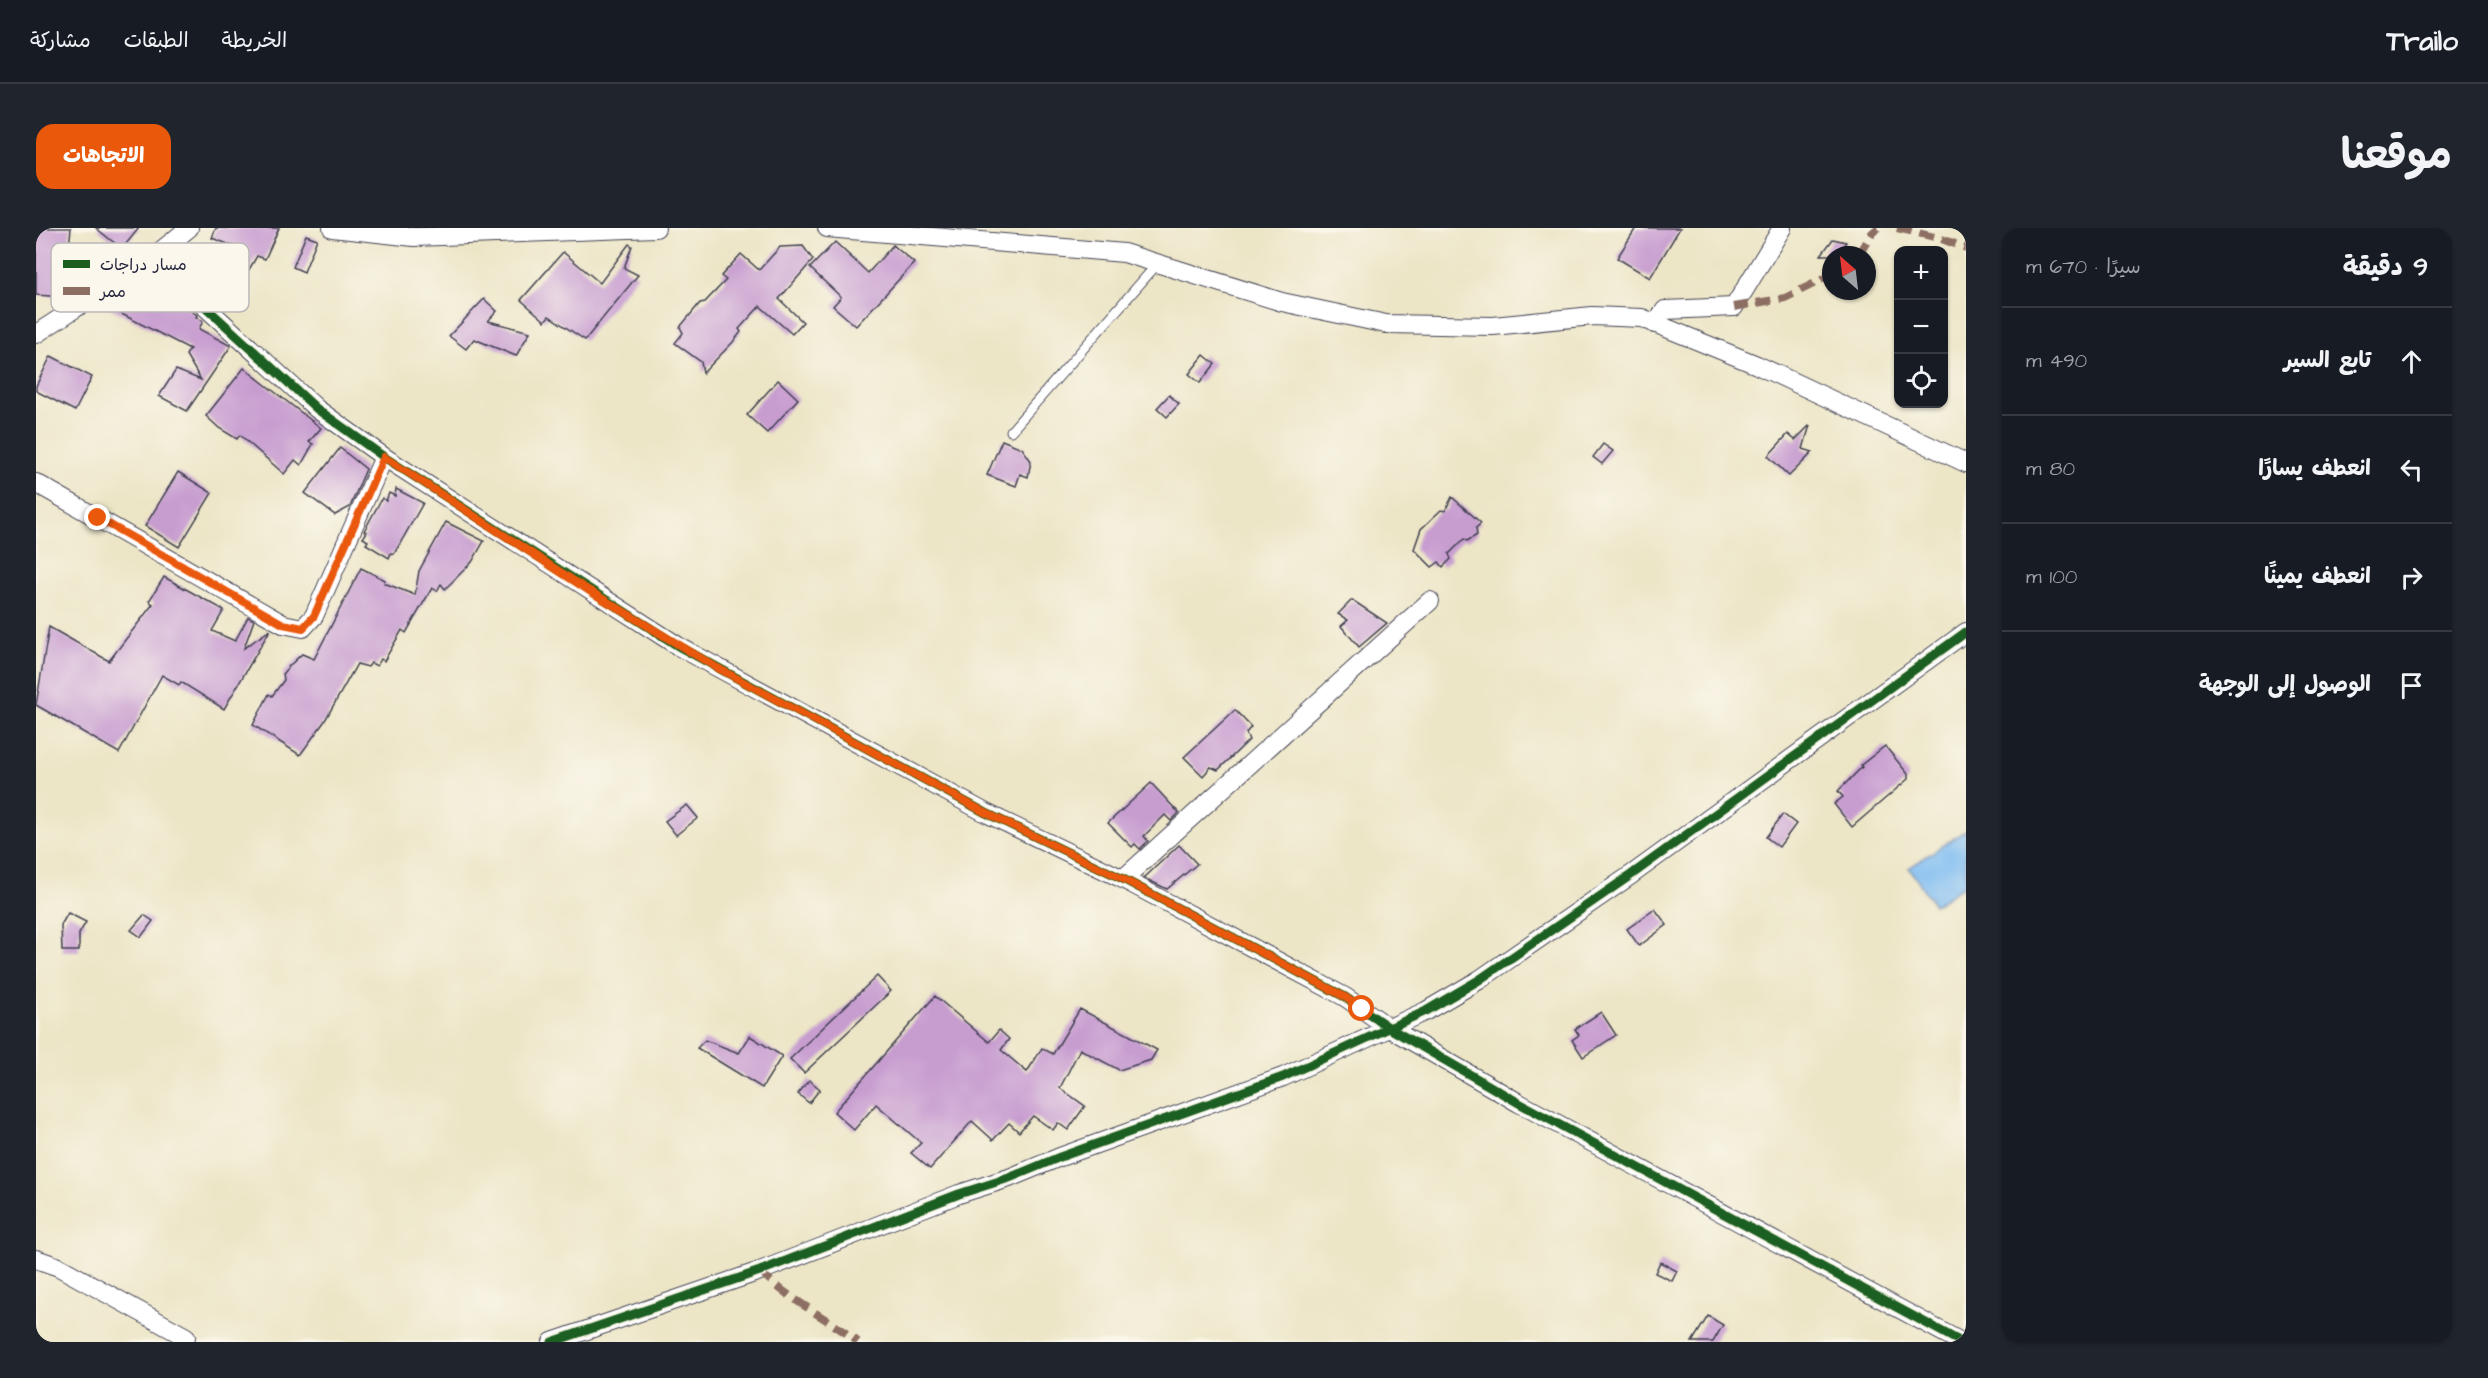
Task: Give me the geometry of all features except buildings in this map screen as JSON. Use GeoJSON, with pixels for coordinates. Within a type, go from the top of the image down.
{"type":"FeatureCollection","features":[{"type":"Feature","properties":{"kind":"street"},"geometry":{"type":"LineString","coordinates":[[170,243],[189,228]]}},
{"type":"Feature","properties":{"kind":"street"},"geometry":{"type":"LineString","coordinates":[[332,228],[414,237],[656,228]]}},
{"type":"Feature","properties":{"kind":"street"},"geometry":{"type":"LineString","coordinates":[[827,228],[937,232],[1124,253],[1282,302],[1386,324],[1493,326],[1622,316],[1642,318],[1757,365],[1966,463]]}},
{"type":"Feature","properties":{"kind":"street"},"geometry":{"type":"LineString","coordinates":[[1655,324],[1665,310],[1734,307],[1782,228]]}},
{"type":"Feature","properties":{"kind":"street"},"geometry":{"type":"LineString","coordinates":[[36,334],[70,312]]}},
{"type":"Feature","properties":{"kind":"street"},"geometry":{"type":"LineString","coordinates":[[211,312],[317,409],[384,457],[678,646],[986,813],[1123,879],[1345,997],[1391,1029],[1570,1131],[1961,1342]]}},
{"type":"Feature","properties":{"kind":"street"},"geometry":{"type":"LineString","coordinates":[[36,483],[283,624],[303,628],[314,616],[384,457]]}},
{"type":"Feature","properties":{"kind":"street"},"geometry":{"type":"LineString","coordinates":[[1123,879],[1430,601]]}},
{"type":"Feature","properties":{"kind":"street"},"geometry":{"type":"LineString","coordinates":[[552,1342],[760,1271],[959,1194],[1009,1178],[1060,1157],[1283,1077],[1391,1029],[1479,980],[1631,875],[1966,632]]}},
{"type":"Feature","properties":{"kind":"street"},"geometry":{"type":"LineString","coordinates":[[36,1259],[59,1267],[186,1337]]}},
{"type":"Feature","properties":{"kind":"lane"},"geometry":{"type":"LineString","coordinates":[[1011,431],[1159,262]]}},
{"type":"Feature","properties":{"kind":"water"},"geometry":{"type":"Polygon","coordinates":[[[1966,830],[1966,884],[1934,905],[1909,868],[1966,830]]]}},
{"type":"Feature","properties":{"kind":"marked path"},"geometry":{"type":"LineString","coordinates":[[1864,246],[1878,228]]}},
{"type":"Feature","properties":{"kind":"marked path"},"geometry":{"type":"LineString","coordinates":[[1897,228],[1939,238],[1966,248]]}},
{"type":"Feature","properties":{"kind":"marked path"},"geometry":{"type":"LineString","coordinates":[[1734,307],[1785,298],[1822,280]]}},
{"type":"Feature","properties":{"kind":"marked path"},"geometry":{"type":"LineString","coordinates":[[760,1271],[795,1300],[858,1342]]}},
{"type":"Feature","properties":{"kind":"cycle path"},"geometry":{"type":"LineString","coordinates":[[211,312],[317,409],[384,457],[678,646],[986,813],[1123,879],[1345,997],[1391,1029],[1519,1103],[1961,1342]]}},
{"type":"Feature","properties":{"kind":"cycle path"},"geometry":{"type":"LineString","coordinates":[[552,1342],[760,1271],[959,1194],[1009,1178],[1060,1157],[1283,1077],[1426,1011],[1479,980],[1631,875],[1966,632]]}},
{"type":"Feature","properties":{"kind":"route"},"geometry":{"type":"LineString","coordinates":[[98,518],[283,624],[303,628],[314,616],[384,457],[678,646],[986,813],[1123,879],[1345,997],[1362,1009]]}}]}
